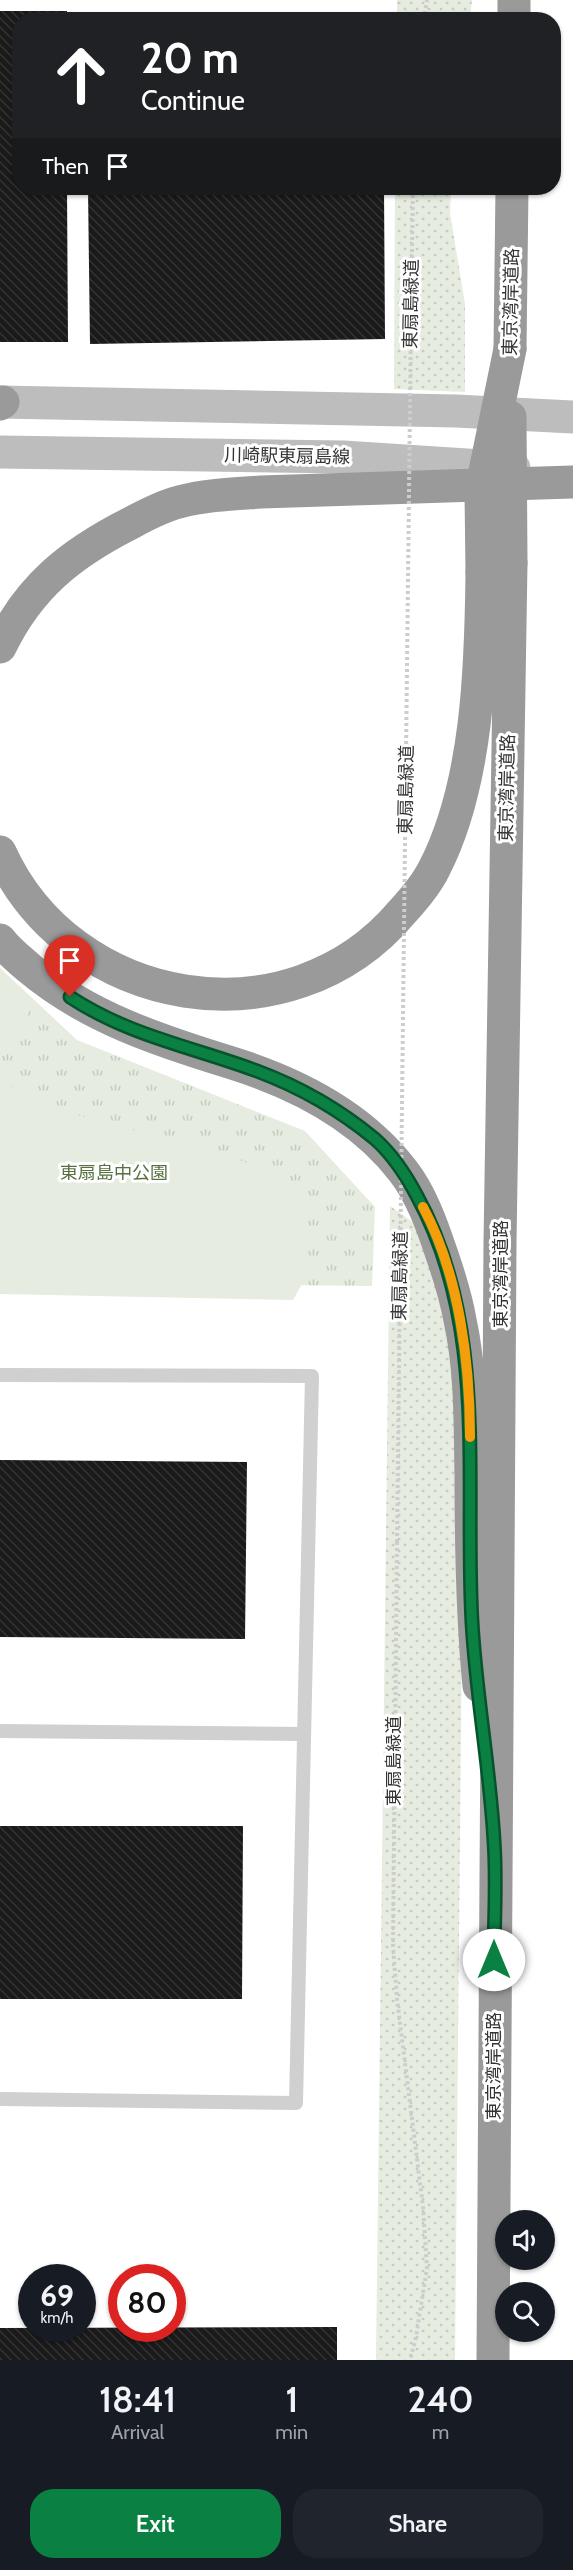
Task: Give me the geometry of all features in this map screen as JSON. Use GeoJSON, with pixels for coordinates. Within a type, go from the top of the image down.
{"type":"FeatureCollection","features":[{"type":"Feature","properties":{"kind":"highway","name":"東京湾岸道路"},"geometry":{"type":"LineString","coordinates":[[493,2360],[495,1843],[501,1407],[496,567],[510,349],[512,195]]}},
{"type":"Feature","properties":{"kind":"highway"},"geometry":{"type":"LineString","coordinates":[[0,647],[29,598],[59,568],[99,539],[177,502],[211,496],[272,491],[573,482]]}},
{"type":"Feature","properties":{"kind":"highway"},"geometry":{"type":"LineString","coordinates":[[0,852],[15,880],[40,915],[73,944],[108,967],[145,984],[186,993],[217,995],[250,993],[313,978],[339,964],[369,946],[393,923],[420,891],[434,869],[444,846],[468,764],[474,721],[482,618],[496,567]]}},
{"type":"Feature","properties":{"kind":"highway"},"geometry":{"type":"LineString","coordinates":[[0,940],[42,979],[84,1006],[131,1030],[256,1071],[306,1092],[378,1142],[405,1173],[431,1222],[461,1322],[470,1409],[472,1622],[495,1843]]}},
{"type":"Feature","properties":{"kind":"street"},"geometry":{"type":"LineString","coordinates":[[1,403],[456,411],[573,417]]}},
{"type":"Feature","properties":{"kind":"street","name":"川崎駅東扇島線"},"geometry":{"type":"LineString","coordinates":[[0,452],[343,458],[455,463],[573,472]]}},
{"type":"Feature","properties":{"kind":"lane"},"geometry":{"type":"LineString","coordinates":[[0,1375],[312,1376],[296,2103],[0,2099]]}},
{"type":"Feature","properties":{"kind":"lane"},"geometry":{"type":"LineString","coordinates":[[0,1731],[304,1734]]}},
{"type":"Feature","properties":{"kind":"path","name":"東扇島緑道"},"geometry":{"type":"LineString","coordinates":[[410,2360],[427,2268],[423,2207],[397,1999],[393,1945],[413,195]]}},
{"type":"Feature","properties":{"kind":"green space"},"geometry":{"type":"Polygon","coordinates":[[[397,0],[472,0],[471,12],[397,12],[397,0]]]}},
{"type":"Feature","properties":{"kind":"green space"},"geometry":{"type":"Polygon","coordinates":[[[395,195],[451,195],[450,213],[465,304],[465,392],[394,389],[395,195]]]}},
{"type":"Feature","properties":{"kind":"green space","name":"東扇島中公園"},"geometry":{"type":"Polygon","coordinates":[[[0,968],[77,1040],[305,1131],[375,1207],[372,1286],[0,1282],[0,968]]]}},
{"type":"Feature","properties":{"kind":"green space"},"geometry":{"type":"Polygon","coordinates":[[[0,977],[30,1009],[23,1029],[8,1038],[0,1035],[0,977]]]}},
{"type":"Feature","properties":{"kind":"green space","name":"東扇島中公園"},"geometry":{"type":"Polygon","coordinates":[[[0,1080],[38,1101],[93,1120],[196,1146],[254,1165],[288,1184],[306,1216],[308,1273],[293,1300],[0,1294],[0,1080]]]}},
{"type":"Feature","properties":{"kind":"green space"},"geometry":{"type":"Polygon","coordinates":[[[390,1206],[427,1232],[447,1302],[463,1516],[455,2360],[376,2360],[390,1206]]]}},
{"type":"Feature","properties":{"kind":"building"},"geometry":{"type":"Polygon","coordinates":[[[0,11],[67,11],[12,12],[12,195],[67,195],[68,342],[0,342],[0,11]]]}},
{"type":"Feature","properties":{"kind":"building"},"geometry":{"type":"Polygon","coordinates":[[[88,195],[384,195],[385,339],[90,344],[88,195]]]}},
{"type":"Feature","properties":{"kind":"building"},"geometry":{"type":"Polygon","coordinates":[[[0,1460],[247,1462],[245,1639],[0,1637],[0,1460]]]}},
{"type":"Feature","properties":{"kind":"building"},"geometry":{"type":"Polygon","coordinates":[[[0,1826],[243,1826],[242,1999],[0,1999],[0,1826]]]}},
{"type":"Feature","properties":{"kind":"building"},"geometry":{"type":"Polygon","coordinates":[[[186,2327],[337,2327],[337,2360],[0,2360],[0,2328],[18,2328],[18,2342],[96,2342],[96,2328],[108,2328],[108,2342],[186,2342],[186,2327]]]}},
{"type":"Feature","properties":{"kind":"slow traffic"},"geometry":{"type":"LineString","coordinates":[[423,1207],[438,1241],[461,1322],[470,1409],[470,1437]]}},
{"type":"Feature","properties":{"kind":"route"},"geometry":{"type":"LineString","coordinates":[[70,997],[131,1030],[256,1071],[306,1092],[348,1117],[378,1142],[405,1173],[431,1222],[461,1322],[470,1409],[472,1622],[495,1843],[494,1960]]}}]}
